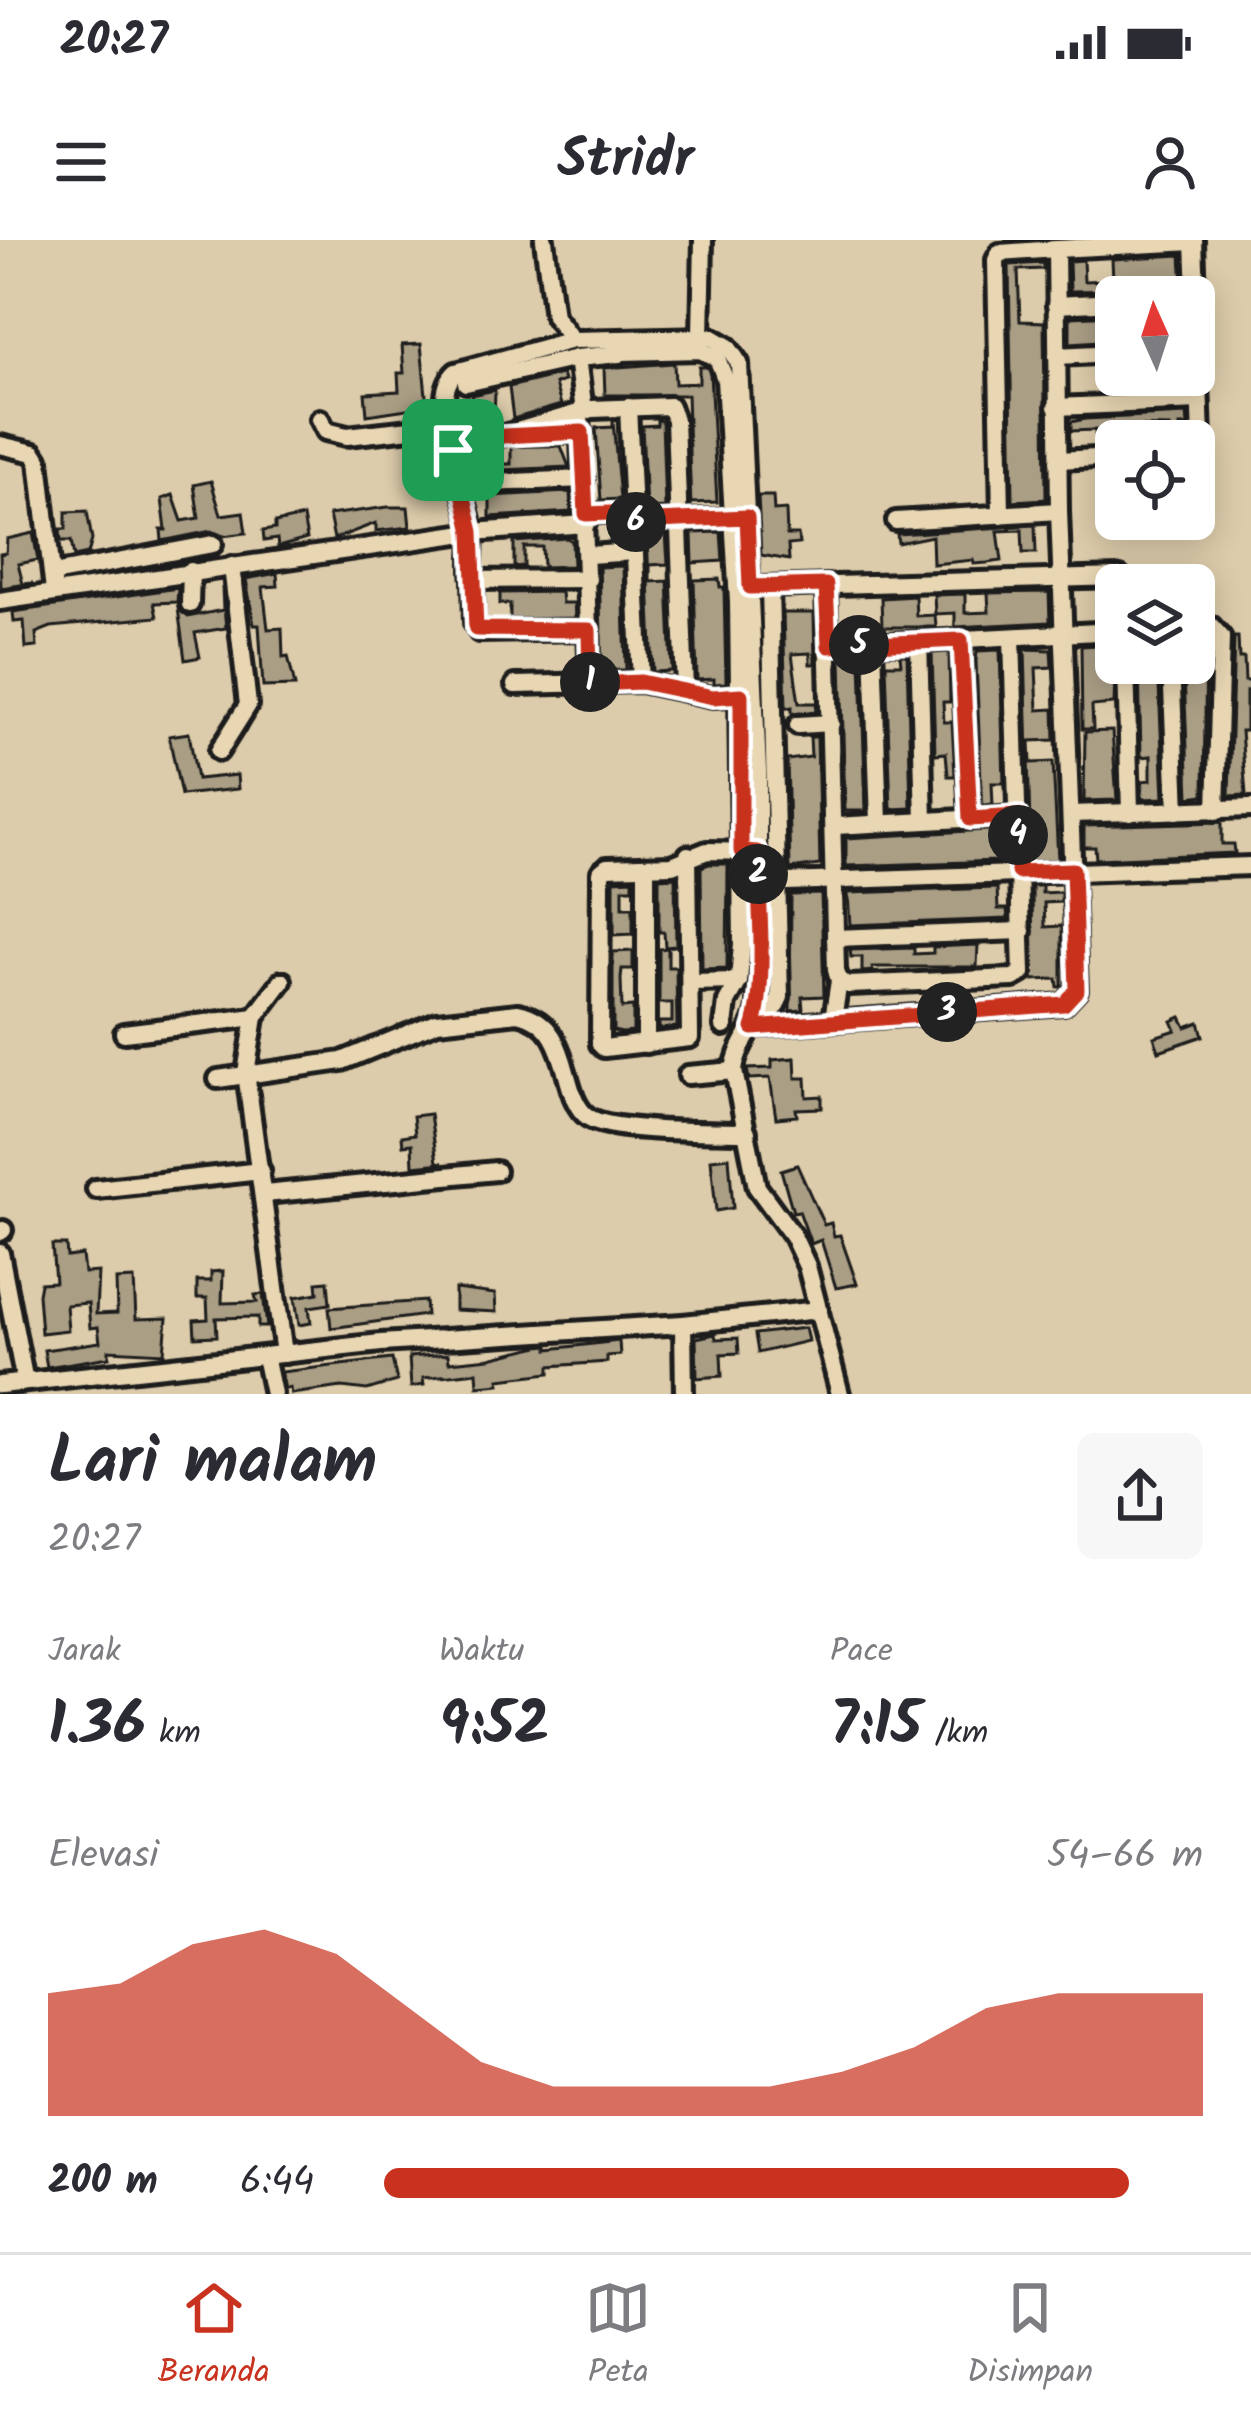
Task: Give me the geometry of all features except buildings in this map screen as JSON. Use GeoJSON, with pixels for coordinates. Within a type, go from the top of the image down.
{"type":"FeatureCollection","features":[{"type":"Feature","properties":{"kind":"street"},"geometry":{"type":"LineString","coordinates":[[544,240],[554,316],[574,349],[582,412],[590,684]]}},
{"type":"Feature","properties":{"kind":"street"},"geometry":{"type":"LineString","coordinates":[[701,336],[703,240]]}},
{"type":"Feature","properties":{"kind":"street"},"geometry":{"type":"LineString","coordinates":[[1001,515],[996,260],[1000,253],[1194,241],[1195,276]]}},
{"type":"Feature","properties":{"kind":"street"},"geometry":{"type":"LineString","coordinates":[[759,1027],[1064,1004],[1077,990],[1059,512],[1056,249]]}},
{"type":"Feature","properties":{"kind":"street"},"geometry":{"type":"LineString","coordinates":[[1056,304],[1095,303]]}},
{"type":"Feature","properties":{"kind":"street"},"geometry":{"type":"LineString","coordinates":[[589,630],[479,632],[474,623],[472,532],[447,425],[444,391],[456,372],[574,349],[701,336],[720,341],[740,363],[741,518]]}},
{"type":"Feature","properties":{"kind":"street"},"geometry":{"type":"LineString","coordinates":[[622,345],[700,350],[721,364],[728,395],[756,701],[758,890],[759,1027],[735,1058],[734,1071],[757,1187],[793,1236],[819,1310],[840,1394]]}},
{"type":"Feature","properties":{"kind":"street"},"geometry":{"type":"LineString","coordinates":[[466,383],[574,349]]}},
{"type":"Feature","properties":{"kind":"street"},"geometry":{"type":"LineString","coordinates":[[1057,356],[1095,354]]}},
{"type":"Feature","properties":{"kind":"street"},"geometry":{"type":"LineString","coordinates":[[1199,396],[1200,420]]}},
{"type":"Feature","properties":{"kind":"street"},"geometry":{"type":"LineString","coordinates":[[1057,407],[1199,401]]}},
{"type":"Feature","properties":{"kind":"street"},"geometry":{"type":"LineString","coordinates":[[503,436],[516,428],[582,412],[670,406],[674,411],[685,690]]}},
{"type":"Feature","properties":{"kind":"street"},"geometry":{"type":"LineString","coordinates":[[628,407],[641,682]]}},
{"type":"Feature","properties":{"kind":"street"},"geometry":{"type":"LineString","coordinates":[[320,419],[326,430],[347,436],[447,425]]}},
{"type":"Feature","properties":{"kind":"street"},"geometry":{"type":"LineString","coordinates":[[453,450],[503,436],[582,432]]}},
{"type":"Feature","properties":{"kind":"street"},"geometry":{"type":"LineString","coordinates":[[0,445],[34,453],[40,460],[53,582]]}},
{"type":"Feature","properties":{"kind":"street"},"geometry":{"type":"LineString","coordinates":[[1058,460],[1095,459]]}},
{"type":"Feature","properties":{"kind":"street"},"geometry":{"type":"LineString","coordinates":[[462,484],[584,479]]}},
{"type":"Feature","properties":{"kind":"street"},"geometry":{"type":"LineString","coordinates":[[896,521],[1059,512]]}},
{"type":"Feature","properties":{"kind":"street"},"geometry":{"type":"LineString","coordinates":[[53,582],[191,571],[586,519],[741,518]]}},
{"type":"Feature","properties":{"kind":"street"},"geometry":{"type":"LineString","coordinates":[[0,601],[53,582],[213,544]]}},
{"type":"Feature","properties":{"kind":"street"},"geometry":{"type":"LineString","coordinates":[[588,555],[635,552]]}},
{"type":"Feature","properties":{"kind":"street"},"geometry":{"type":"LineString","coordinates":[[219,751],[248,706],[232,566]]}},
{"type":"Feature","properties":{"kind":"street"},"geometry":{"type":"LineString","coordinates":[[190,604],[191,571]]}},
{"type":"Feature","properties":{"kind":"street"},"geometry":{"type":"LineString","coordinates":[[746,597],[770,587],[1095,577]]}},
{"type":"Feature","properties":{"kind":"street"},"geometry":{"type":"LineString","coordinates":[[473,580],[588,579]]}},
{"type":"Feature","properties":{"kind":"street"},"geometry":{"type":"LineString","coordinates":[[826,585],[839,981],[832,1019]]}},
{"type":"Feature","properties":{"kind":"street"},"geometry":{"type":"LineString","coordinates":[[724,1027],[727,1002],[739,982],[758,890],[749,852],[756,701],[770,587]]}},
{"type":"Feature","properties":{"kind":"street"},"geometry":{"type":"LineString","coordinates":[[1215,630],[1221,637],[1216,811]]}},
{"type":"Feature","properties":{"kind":"street"},"geometry":{"type":"LineString","coordinates":[[829,646],[1095,632]]}},
{"type":"Feature","properties":{"kind":"street"},"geometry":{"type":"LineString","coordinates":[[839,981],[849,986],[1013,978],[1022,973],[1012,637]]}},
{"type":"Feature","properties":{"kind":"street"},"geometry":{"type":"LineString","coordinates":[[961,640],[970,819]]}},
{"type":"Feature","properties":{"kind":"street"},"geometry":{"type":"LineString","coordinates":[[920,642],[924,820]]}},
{"type":"Feature","properties":{"kind":"street"},"geometry":{"type":"LineString","coordinates":[[873,644],[879,823]]}},
{"type":"Feature","properties":{"kind":"street"},"geometry":{"type":"LineString","coordinates":[[515,685],[641,682],[756,701]]}},
{"type":"Feature","properties":{"kind":"street"},"geometry":{"type":"LineString","coordinates":[[1127,684],[1130,812]]}},
{"type":"Feature","properties":{"kind":"street"},"geometry":{"type":"LineString","coordinates":[[1172,684],[1177,811]]}},
{"type":"Feature","properties":{"kind":"street"},"geometry":{"type":"LineString","coordinates":[[798,725],[831,723]]}},
{"type":"Feature","properties":{"kind":"street"},"geometry":{"type":"LineString","coordinates":[[1071,814],[1251,808]]}},
{"type":"Feature","properties":{"kind":"street"},"geometry":{"type":"LineString","coordinates":[[835,826],[1018,816]]}},
{"type":"Feature","properties":{"kind":"street"},"geometry":{"type":"LineString","coordinates":[[688,855],[690,1038],[604,1048],[600,1044],[599,879],[608,867],[672,865],[688,855],[749,852]]}},
{"type":"Feature","properties":{"kind":"street"},"geometry":{"type":"LineString","coordinates":[[646,866],[646,1044]]}},
{"type":"Feature","properties":{"kind":"street"},"geometry":{"type":"LineString","coordinates":[[758,890],[834,879],[1251,866]]}},
{"type":"Feature","properties":{"kind":"street"},"geometry":{"type":"LineString","coordinates":[[836,938],[1022,931]]}},
{"type":"Feature","properties":{"kind":"street"},"geometry":{"type":"LineString","coordinates":[[273,1394],[266,1194],[246,1073],[255,1018],[282,980]]}},
{"type":"Feature","properties":{"kind":"street"},"geometry":{"type":"LineString","coordinates":[[691,982],[739,982]]}},
{"type":"Feature","properties":{"kind":"street"},"geometry":{"type":"LineString","coordinates":[[218,1079],[342,1061],[437,1022],[518,1013],[530,1016],[548,1031],[565,1062],[580,1109],[589,1117],[625,1126],[747,1132]]}},
{"type":"Feature","properties":{"kind":"street"},"geometry":{"type":"LineString","coordinates":[[124,1033],[255,1018]]}},
{"type":"Feature","properties":{"kind":"street"},"geometry":{"type":"LineString","coordinates":[[688,1075],[734,1071]]}},
{"type":"Feature","properties":{"kind":"street"},"geometry":{"type":"LineString","coordinates":[[96,1189],[261,1171]]}},
{"type":"Feature","properties":{"kind":"street"},"geometry":{"type":"LineString","coordinates":[[266,1194],[496,1171]]}},
{"type":"Feature","properties":{"kind":"street"},"geometry":{"type":"LineString","coordinates":[[0,1253],[25,1382]]}},
{"type":"Feature","properties":{"kind":"street"},"geometry":{"type":"LineString","coordinates":[[0,1385],[381,1343],[683,1324],[819,1310]]}},
{"type":"Feature","properties":{"kind":"street"},"geometry":{"type":"LineString","coordinates":[[683,1324],[684,1394]]}},
{"type":"Feature","properties":{"kind":"route"},"geometry":{"type":"LineString","coordinates":[[582,432],[586,514],[634,512],[634,522],[747,517],[750,587],[826,585],[829,646],[961,640],[970,819],[1018,816],[1018,872],[1073,870],[1077,990],[1071,999],[1064,1004],[753,1028],[758,1006],[757,852],[741,851],[741,695],[713,697],[641,682],[590,684],[589,630],[479,632],[472,608],[472,532],[453,450],[503,436],[582,432]]}}]}
